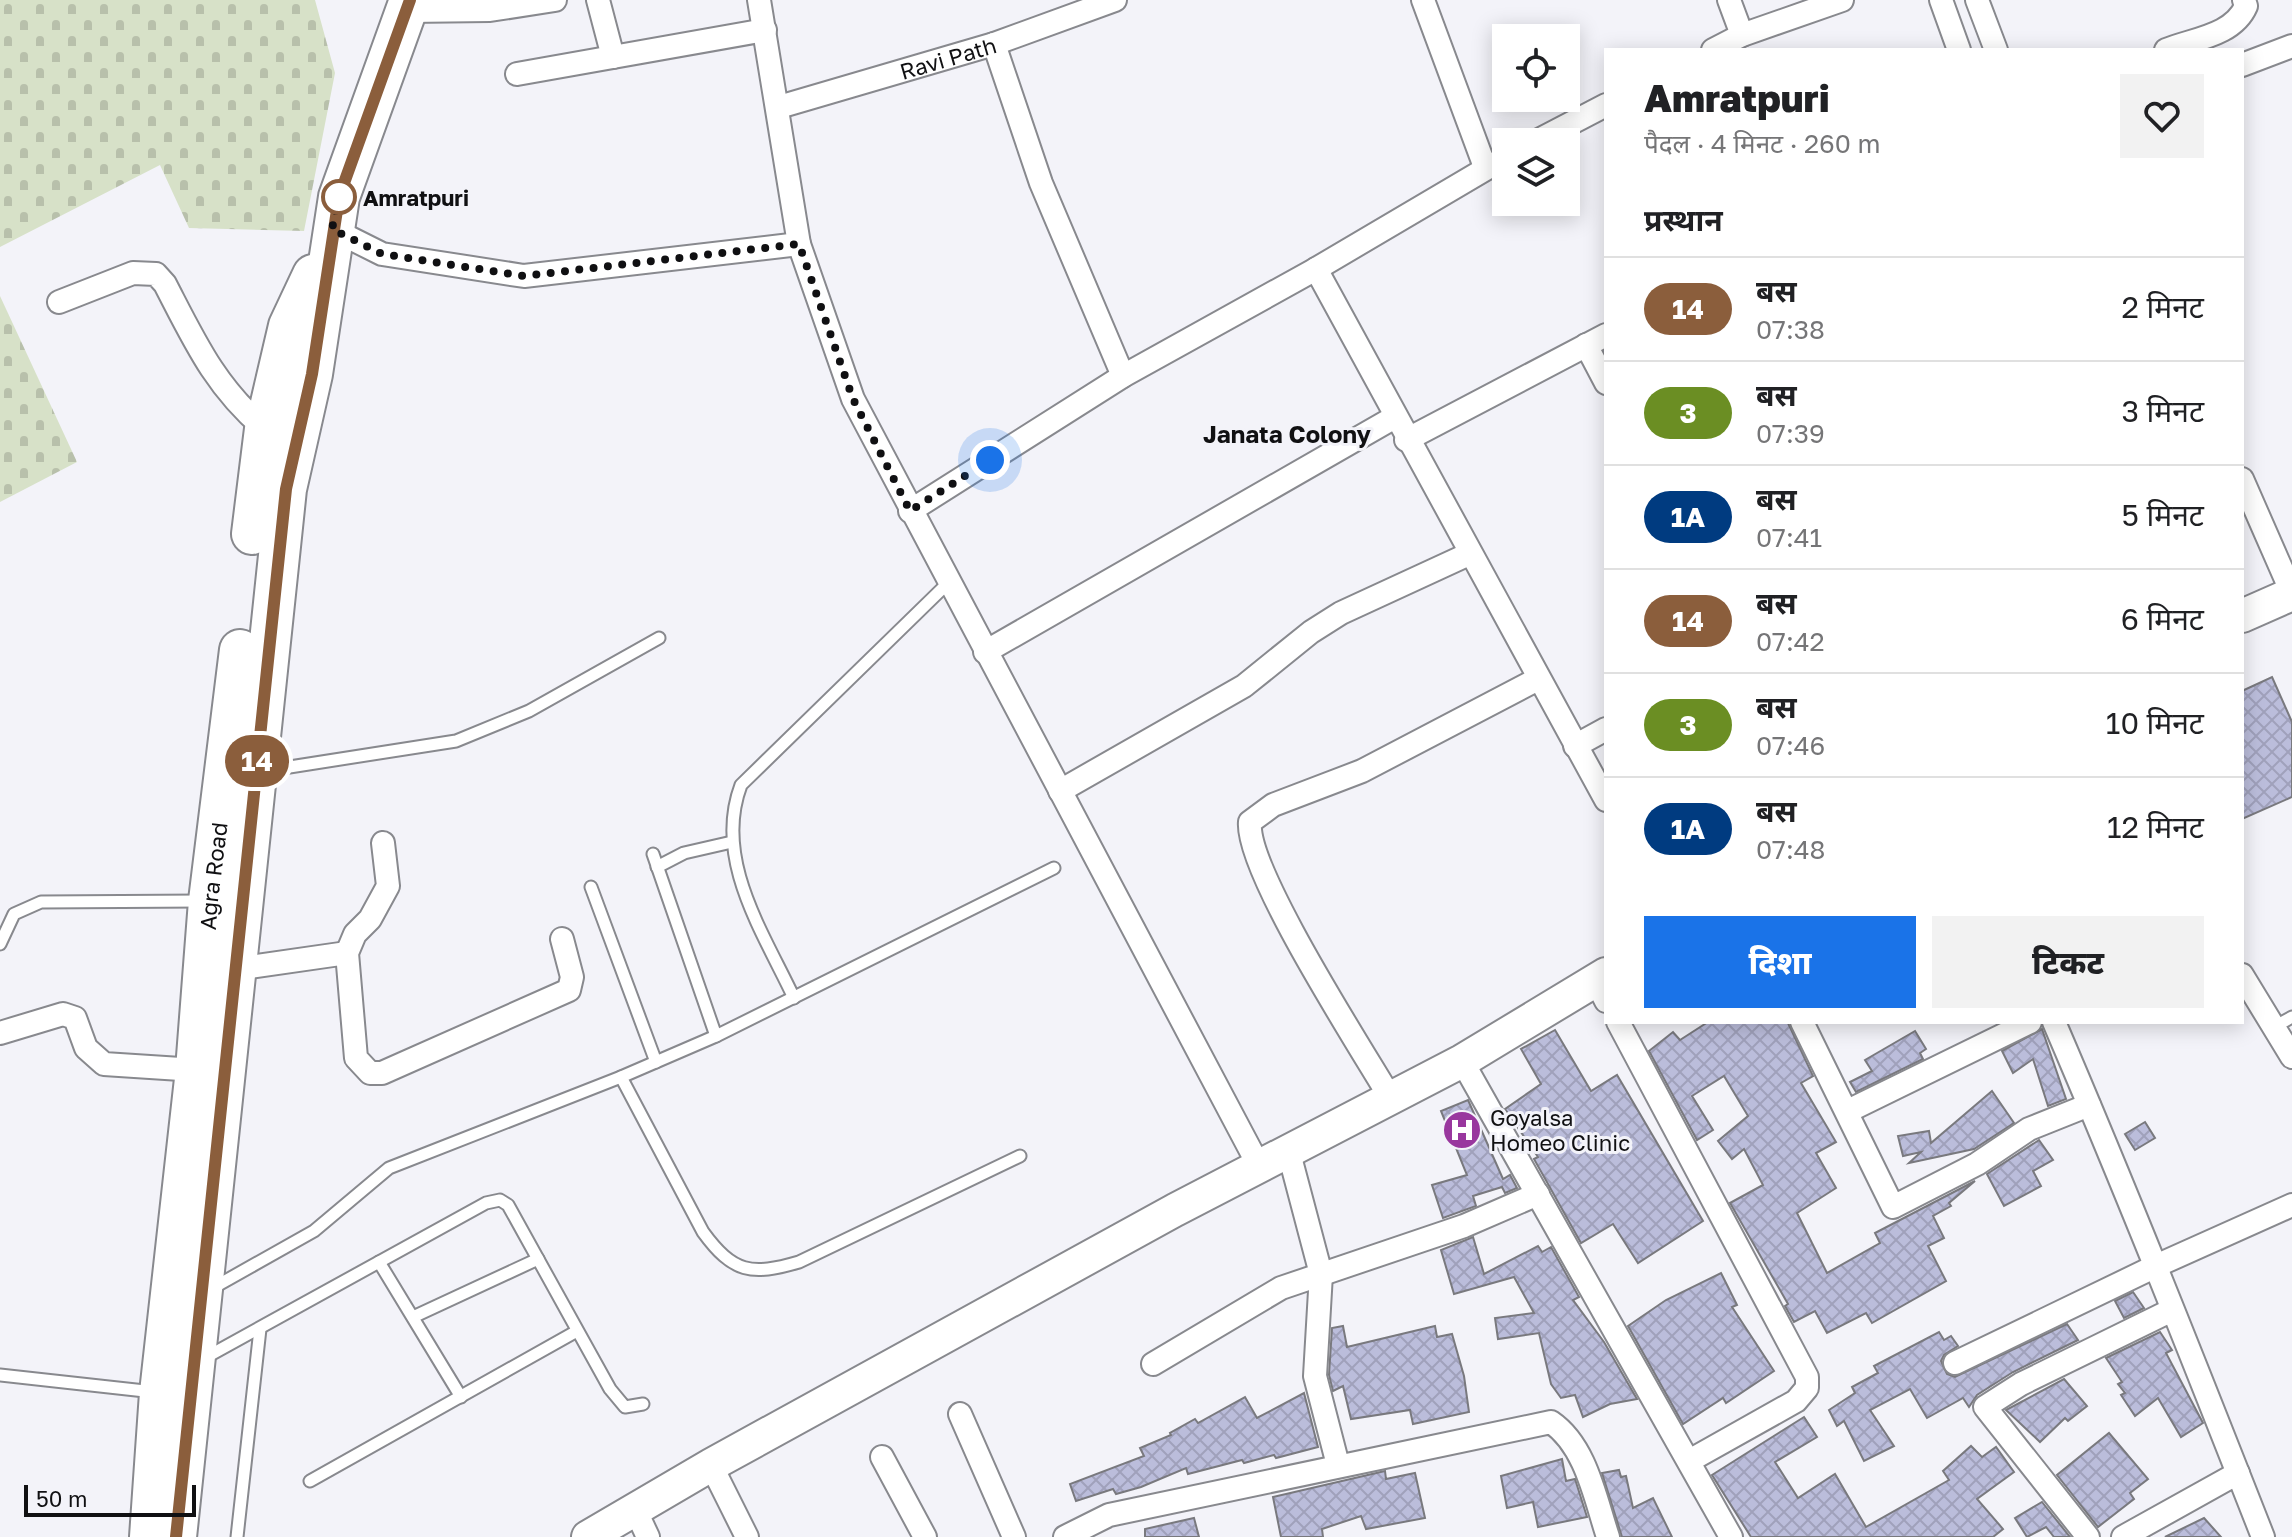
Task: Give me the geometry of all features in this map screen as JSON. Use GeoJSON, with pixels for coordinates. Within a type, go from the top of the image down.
{"type":"FeatureCollection","features":[{"type":"Feature","properties":{"kind":"highway","name":"Agra Road"},"geometry":{"type":"LineString","coordinates":[[176,1537],[286,489],[312,374],[339,197],[409,6]]}},
{"type":"Feature","properties":{"kind":"highway","name":"Agra Road"},"geometry":{"type":"LineString","coordinates":[[150,1537],[160,1393],[196,1070],[209,901],[265,429],[289,326],[332,229]]}},
{"type":"Feature","properties":{"kind":"street"},"geometry":{"type":"LineString","coordinates":[[409,6],[490,10],[555,0]]}},
{"type":"Feature","properties":{"kind":"street"},"geometry":{"type":"LineString","coordinates":[[598,0],[613,57]]}},
{"type":"Feature","properties":{"kind":"street"},"geometry":{"type":"LineString","coordinates":[[759,0],[779,107],[799,244],[853,399],[1260,1168]]}},
{"type":"Feature","properties":{"kind":"street","name":"Ravi Path"},"geometry":{"type":"LineString","coordinates":[[779,107],[994,44],[1115,0]]}},
{"type":"Feature","properties":{"kind":"street"},"geometry":{"type":"LineString","coordinates":[[1423,0],[1485,167]]}},
{"type":"Feature","properties":{"kind":"street"},"geometry":{"type":"LineString","coordinates":[[1729,0],[1742,35]]}},
{"type":"Feature","properties":{"kind":"street"},"geometry":{"type":"LineString","coordinates":[[1717,48],[1742,35],[1842,0]]}},
{"type":"Feature","properties":{"kind":"street"},"geometry":{"type":"LineString","coordinates":[[1941,0],[1958,48]]}},
{"type":"Feature","properties":{"kind":"street"},"geometry":{"type":"LineString","coordinates":[[1971,48],[1994,44],[1977,0]]}},
{"type":"Feature","properties":{"kind":"street"},"geometry":{"type":"LineString","coordinates":[[2175,48],[2222,31],[2241,18],[2246,6],[2244,0]]}},
{"type":"Feature","properties":{"kind":"street"},"geometry":{"type":"LineString","coordinates":[[517,74],[765,30]]}},
{"type":"Feature","properties":{"kind":"street"},"geometry":{"type":"LineString","coordinates":[[994,44],[1041,183],[1123,376]]}},
{"type":"Feature","properties":{"kind":"street"},"geometry":{"type":"LineString","coordinates":[[2244,64],[2292,46]]}},
{"type":"Feature","properties":{"kind":"street"},"geometry":{"type":"LineString","coordinates":[[1562,128],[1604,106]]}},
{"type":"Feature","properties":{"kind":"street"},"geometry":{"type":"LineString","coordinates":[[910,511],[1123,376],[1316,269],[1492,164]]}},
{"type":"Feature","properties":{"kind":"street"},"geometry":{"type":"LineString","coordinates":[[332,229],[382,254],[524,276],[799,244]]}},
{"type":"Feature","properties":{"kind":"street"},"geometry":{"type":"LineString","coordinates":[[1316,269],[1406,440],[1604,797]]}},
{"type":"Feature","properties":{"kind":"street"},"geometry":{"type":"LineString","coordinates":[[59,302],[133,273],[156,274],[165,284],[211,373],[244,411],[265,429]]}},
{"type":"Feature","properties":{"kind":"street"},"geometry":{"type":"LineString","coordinates":[[1406,440],[1596,340],[1604,374]]}},
{"type":"Feature","properties":{"kind":"street"},"geometry":{"type":"LineString","coordinates":[[985,652],[1395,417]]}},
{"type":"Feature","properties":{"kind":"street"},"geometry":{"type":"LineString","coordinates":[[2244,484],[2292,594],[2244,615]]}},
{"type":"Feature","properties":{"kind":"street"},"geometry":{"type":"LineString","coordinates":[[1060,791],[1244,686],[1311,632],[1341,613],[1469,554]]}},
{"type":"Feature","properties":{"kind":"street"},"geometry":{"type":"LineString","coordinates":[[1391,1099],[1266,882],[1249,834],[1250,822],[1273,805],[1362,771],[1538,679]]}},
{"type":"Feature","properties":{"kind":"street"},"geometry":{"type":"LineString","coordinates":[[1575,746],[1604,730]]}},
{"type":"Feature","properties":{"kind":"street"},"geometry":{"type":"LineString","coordinates":[[383,843],[388,886],[370,919],[355,934],[347,953],[356,1058],[370,1073],[382,1073],[569,990],[572,977],[562,939]]}},
{"type":"Feature","properties":{"kind":"street"},"geometry":{"type":"LineString","coordinates":[[236,969],[347,953]]}},
{"type":"Feature","properties":{"kind":"street"},"geometry":{"type":"LineString","coordinates":[[2244,977],[2283,1022],[2292,1057]]}},
{"type":"Feature","properties":{"kind":"street"},"geometry":{"type":"LineString","coordinates":[[588,1537],[642,1523],[711,1465],[1175,1210],[1289,1153],[1602,985]]}},
{"type":"Feature","properties":{"kind":"street"},"geometry":{"type":"LineString","coordinates":[[0,1033],[63,1014],[75,1018],[86,1048],[104,1064],[196,1070]]}},
{"type":"Feature","properties":{"kind":"street"},"geometry":{"type":"LineString","coordinates":[[1619,1024],[1807,1377],[1807,1388],[1796,1401],[1689,1461]]}},
{"type":"Feature","properties":{"kind":"street"},"geometry":{"type":"LineString","coordinates":[[1803,1024],[1893,1207],[1977,1164],[2029,1129],[2089,1105]]}},
{"type":"Feature","properties":{"kind":"street"},"geometry":{"type":"LineString","coordinates":[[1848,1111],[2026,1024]]}},
{"type":"Feature","properties":{"kind":"street"},"geometry":{"type":"LineString","coordinates":[[2055,1024],[2158,1265],[2172,1310],[2263,1537]]}},
{"type":"Feature","properties":{"kind":"street"},"geometry":{"type":"LineString","coordinates":[[1462,1061],[1731,1537]]}},
{"type":"Feature","properties":{"kind":"street"},"geometry":{"type":"LineString","coordinates":[[1289,1153],[1321,1274],[1315,1376],[1338,1465]]}},
{"type":"Feature","properties":{"kind":"street"},"geometry":{"type":"LineString","coordinates":[[1153,1364],[1254,1302],[1321,1274],[1464,1226],[1538,1194]]}},
{"type":"Feature","properties":{"kind":"street"},"geometry":{"type":"LineString","coordinates":[[1955,1363],[2158,1265],[2292,1205]]}},
{"type":"Feature","properties":{"kind":"street"},"geometry":{"type":"LineString","coordinates":[[2088,1537],[1985,1407],[2021,1384],[2172,1310]]}},
{"type":"Feature","properties":{"kind":"street"},"geometry":{"type":"LineString","coordinates":[[960,1414],[1014,1537]]}},
{"type":"Feature","properties":{"kind":"street"},"geometry":{"type":"LineString","coordinates":[[1065,1537],[1109,1515],[1551,1422],[1566,1433],[1579,1454],[1608,1537]]}},
{"type":"Feature","properties":{"kind":"street"},"geometry":{"type":"LineString","coordinates":[[882,1457],[925,1537]]}},
{"type":"Feature","properties":{"kind":"street"},"geometry":{"type":"LineString","coordinates":[[711,1465],[747,1537]]}},
{"type":"Feature","properties":{"kind":"street"},"geometry":{"type":"LineString","coordinates":[[2123,1537],[2238,1473]]}},
{"type":"Feature","properties":{"kind":"lane"},"geometry":{"type":"LineString","coordinates":[[794,998],[736,870],[732,810],[741,785],[948,583]]}},
{"type":"Feature","properties":{"kind":"lane"},"geometry":{"type":"LineString","coordinates":[[256,773],[456,741],[529,711],[659,638]]}},
{"type":"Feature","properties":{"kind":"lane"},"geometry":{"type":"LineString","coordinates":[[657,867],[684,853],[732,842]]}},
{"type":"Feature","properties":{"kind":"lane"},"geometry":{"type":"LineString","coordinates":[[653,854],[716,1036]]}},
{"type":"Feature","properties":{"kind":"lane"},"geometry":{"type":"LineString","coordinates":[[203,1294],[314,1231],[389,1168],[621,1077],[716,1036],[1054,868]]}},
{"type":"Feature","properties":{"kind":"lane"},"geometry":{"type":"LineString","coordinates":[[591,887],[656,1062]]}},
{"type":"Feature","properties":{"kind":"lane"},"geometry":{"type":"LineString","coordinates":[[0,944],[14,914],[41,902],[209,901]]}},
{"type":"Feature","properties":{"kind":"lane"},"geometry":{"type":"LineString","coordinates":[[621,1077],[703,1232],[719,1254],[748,1270],[771,1270],[799,1262],[1020,1156]]}},
{"type":"Feature","properties":{"kind":"lane"},"geometry":{"type":"LineString","coordinates":[[196,1364],[486,1203],[500,1200],[508,1205],[618,1400],[625,1407],[643,1404]]}},
{"type":"Feature","properties":{"kind":"lane"},"geometry":{"type":"LineString","coordinates":[[413,1317],[538,1259]]}},
{"type":"Feature","properties":{"kind":"lane"},"geometry":{"type":"LineString","coordinates":[[379,1262],[461,1397]]}},
{"type":"Feature","properties":{"kind":"lane"},"geometry":{"type":"LineString","coordinates":[[237,1537],[260,1329]]}},
{"type":"Feature","properties":{"kind":"lane"},"geometry":{"type":"LineString","coordinates":[[310,1481],[577,1331]]}},
{"type":"Feature","properties":{"kind":"lane"},"geometry":{"type":"LineString","coordinates":[[0,1375],[160,1393]]}},
{"type":"Feature","properties":{"kind":"green space"},"geometry":{"type":"Polygon","coordinates":[[[0,0],[315,0],[335,73],[304,231],[189,228],[160,165],[0,247],[0,0]]]}},
{"type":"Feature","properties":{"kind":"green space"},"geometry":{"type":"Polygon","coordinates":[[[0,296],[77,462],[0,502],[0,296]]]}},
{"type":"Feature","properties":{"kind":"building"},"geometry":{"type":"Polygon","coordinates":[[[2272,677],[2292,722],[2292,797],[2244,818],[2244,690],[2272,677]]]}},
{"type":"Feature","properties":{"kind":"building"},"geometry":{"type":"Polygon","coordinates":[[[1705,1024],[1788,1024],[1813,1076],[1801,1083],[1836,1142],[1816,1153],[1836,1188],[1797,1213],[1827,1273],[1880,1243],[1875,1233],[1975,1181],[1949,1203],[1951,1206],[1933,1216],[1944,1238],[1928,1246],[1946,1281],[1872,1323],[1866,1313],[1827,1333],[1815,1311],[1794,1322],[1785,1306],[1788,1304],[1730,1203],[1763,1185],[1744,1149],[1732,1159],[1718,1141],[1748,1116],[1724,1076],[1692,1096],[1713,1130],[1697,1140],[1649,1051],[1673,1032],[1680,1040],[1705,1024]]]}},
{"type":"Feature","properties":{"kind":"building"},"geometry":{"type":"Polygon","coordinates":[[[2042,1029],[2066,1099],[2048,1106],[2033,1059],[2013,1073],[2002,1051],[2042,1029]]]}},
{"type":"Feature","properties":{"kind":"building"},"geometry":{"type":"Polygon","coordinates":[[[1555,1030],[1591,1091],[1617,1075],[1703,1221],[1638,1263],[1613,1224],[1581,1243],[1534,1159],[1538,1157],[1505,1109],[1541,1084],[1521,1049],[1555,1030]]]}},
{"type":"Feature","properties":{"kind":"building"},"geometry":{"type":"Polygon","coordinates":[[[1915,1031],[1926,1049],[1920,1053],[1923,1059],[1856,1092],[1850,1082],[1872,1071],[1865,1060],[1915,1031]]]}},
{"type":"Feature","properties":{"kind":"building"},"geometry":{"type":"Polygon","coordinates":[[[1992,1091],[2014,1123],[1974,1149],[1909,1163],[1921,1152],[1903,1156],[1898,1136],[1929,1131],[1931,1143],[1992,1091]]]}},
{"type":"Feature","properties":{"kind":"building"},"geometry":{"type":"Polygon","coordinates":[[[1468,1100],[1503,1179],[1510,1175],[1517,1188],[1505,1193],[1502,1187],[1473,1196],[1476,1206],[1443,1218],[1432,1185],[1467,1175],[1441,1111],[1468,1100]]]}},
{"type":"Feature","properties":{"kind":"building"},"geometry":{"type":"Polygon","coordinates":[[[2145,1122],[2155,1138],[2135,1150],[2125,1134],[2145,1122]]]}},
{"type":"Feature","properties":{"kind":"building"},"geometry":{"type":"Polygon","coordinates":[[[2039,1140],[2053,1160],[2033,1171],[2041,1186],[2004,1206],[1987,1174],[2039,1140]]]}},
{"type":"Feature","properties":{"kind":"building"},"geometry":{"type":"Polygon","coordinates":[[[1473,1237],[1484,1274],[1538,1246],[1542,1252],[1551,1247],[1579,1297],[1573,1300],[1604,1342],[1637,1399],[1610,1404],[1583,1417],[1575,1395],[1561,1398],[1551,1384],[1539,1333],[1498,1339],[1495,1318],[1534,1313],[1514,1277],[1454,1294],[1441,1250],[1473,1237]]]}},
{"type":"Feature","properties":{"kind":"building"},"geometry":{"type":"Polygon","coordinates":[[[1721,1273],[1737,1305],[1732,1307],[1774,1371],[1726,1403],[1723,1398],[1683,1424],[1628,1326],[1666,1300],[1721,1273]]]}},
{"type":"Feature","properties":{"kind":"building"},"geometry":{"type":"Polygon","coordinates":[[[2133,1292],[2144,1308],[2124,1318],[2115,1301],[2133,1292]]]}},
{"type":"Feature","properties":{"kind":"building"},"geometry":{"type":"Polygon","coordinates":[[[2067,1324],[2078,1340],[2013,1372],[1977,1395],[1969,1407],[1963,1398],[1927,1418],[1910,1389],[1870,1410],[1894,1446],[1864,1461],[1844,1421],[1837,1426],[1829,1410],[1855,1393],[1852,1387],[1878,1373],[1874,1366],[1939,1332],[1944,1340],[1951,1336],[1958,1346],[1944,1355],[1941,1361],[1947,1374],[1955,1377],[2067,1324]]]}},
{"type":"Feature","properties":{"kind":"building"},"geometry":{"type":"Polygon","coordinates":[[[1343,1326],[1347,1347],[1435,1326],[1437,1337],[1452,1334],[1464,1376],[1469,1412],[1413,1424],[1410,1410],[1351,1419],[1343,1386],[1333,1391],[1329,1375],[1332,1328],[1343,1326]]]}},
{"type":"Feature","properties":{"kind":"building"},"geometry":{"type":"Polygon","coordinates":[[[2160,1332],[2172,1350],[2166,1353],[2203,1423],[2181,1437],[2158,1398],[2135,1416],[2121,1395],[2125,1393],[2118,1384],[2122,1382],[2106,1358],[2160,1332]]]}},
{"type":"Feature","properties":{"kind":"building"},"geometry":{"type":"Polygon","coordinates":[[[2064,1379],[2087,1406],[2068,1421],[2065,1418],[2040,1442],[2006,1410],[2064,1379]]]}},
{"type":"Feature","properties":{"kind":"building"},"geometry":{"type":"Polygon","coordinates":[[[1304,1393],[1318,1447],[1276,1458],[1274,1455],[1244,1463],[1242,1460],[1188,1474],[1186,1468],[1141,1487],[1116,1494],[1113,1489],[1076,1501],[1070,1484],[1144,1456],[1140,1448],[1171,1435],[1195,1419],[1198,1423],[1245,1397],[1257,1418],[1304,1393]]]}},
{"type":"Feature","properties":{"kind":"building"},"geometry":{"type":"Polygon","coordinates":[[[1804,1417],[1817,1437],[1775,1462],[1798,1498],[1835,1474],[1866,1527],[1949,1480],[1943,1471],[1971,1446],[1982,1457],[1996,1447],[2014,1472],[1977,1499],[2003,1529],[1993,1537],[1751,1537],[1712,1475],[1804,1417]]]}},
{"type":"Feature","properties":{"kind":"building"},"geometry":{"type":"Polygon","coordinates":[[[2109,1433],[2148,1479],[2130,1493],[2134,1499],[2098,1527],[2057,1475],[2109,1433]]]}},
{"type":"Feature","properties":{"kind":"building"},"geometry":{"type":"Polygon","coordinates":[[[1562,1459],[1566,1481],[1575,1479],[1587,1517],[1538,1527],[1533,1502],[1507,1508],[1501,1476],[1562,1459]]]}},
{"type":"Feature","properties":{"kind":"building"},"geometry":{"type":"Polygon","coordinates":[[[1619,1470],[1621,1477],[1626,1476],[1633,1508],[1653,1498],[1672,1537],[1622,1537],[1602,1473],[1619,1470]]]}},
{"type":"Feature","properties":{"kind":"building"},"geometry":{"type":"Polygon","coordinates":[[[1385,1471],[1386,1479],[1415,1473],[1425,1518],[1366,1529],[1361,1516],[1322,1529],[1323,1537],[1281,1537],[1273,1497],[1385,1471]]]}},
{"type":"Feature","properties":{"kind":"building"},"geometry":{"type":"Polygon","coordinates":[[[2042,1502],[2070,1537],[2054,1537],[2046,1527],[2027,1537],[2015,1518],[2042,1502]]]}},
{"type":"Feature","properties":{"kind":"building"},"geometry":{"type":"Polygon","coordinates":[[[1194,1518],[1199,1537],[1145,1537],[1145,1529],[1194,1518]]]}},
{"type":"Feature","properties":{"kind":"building"},"geometry":{"type":"Polygon","coordinates":[[[2204,1518],[2221,1537],[2165,1537],[2204,1518]]]}},
{"type":"Feature","properties":{"kind":"bus line","name":"14"},"geometry":{"type":"LineString","coordinates":[[176,1537],[286,489],[312,374],[339,197],[410,0]]}},
{"type":"Feature","properties":{"kind":"place","name":"Amratpuri"},"geometry":{"type":"Point","coordinates":[339,197]}},
{"type":"Feature","properties":{"kind":"place","name":"Goyalsa Homeo Clinic"},"geometry":{"type":"Point","coordinates":[1462,1130]}},
{"type":"Feature","properties":{"kind":"district","name":"Janata Colony"},"geometry":{"type":"Point","coordinates":[1287,433]}},
{"type":"Feature","properties":{"kind":"route"},"geometry":{"type":"LineString","coordinates":[[339,197],[332,229],[382,254],[524,276],[799,244],[853,399],[910,511],[990,460]]}}]}
